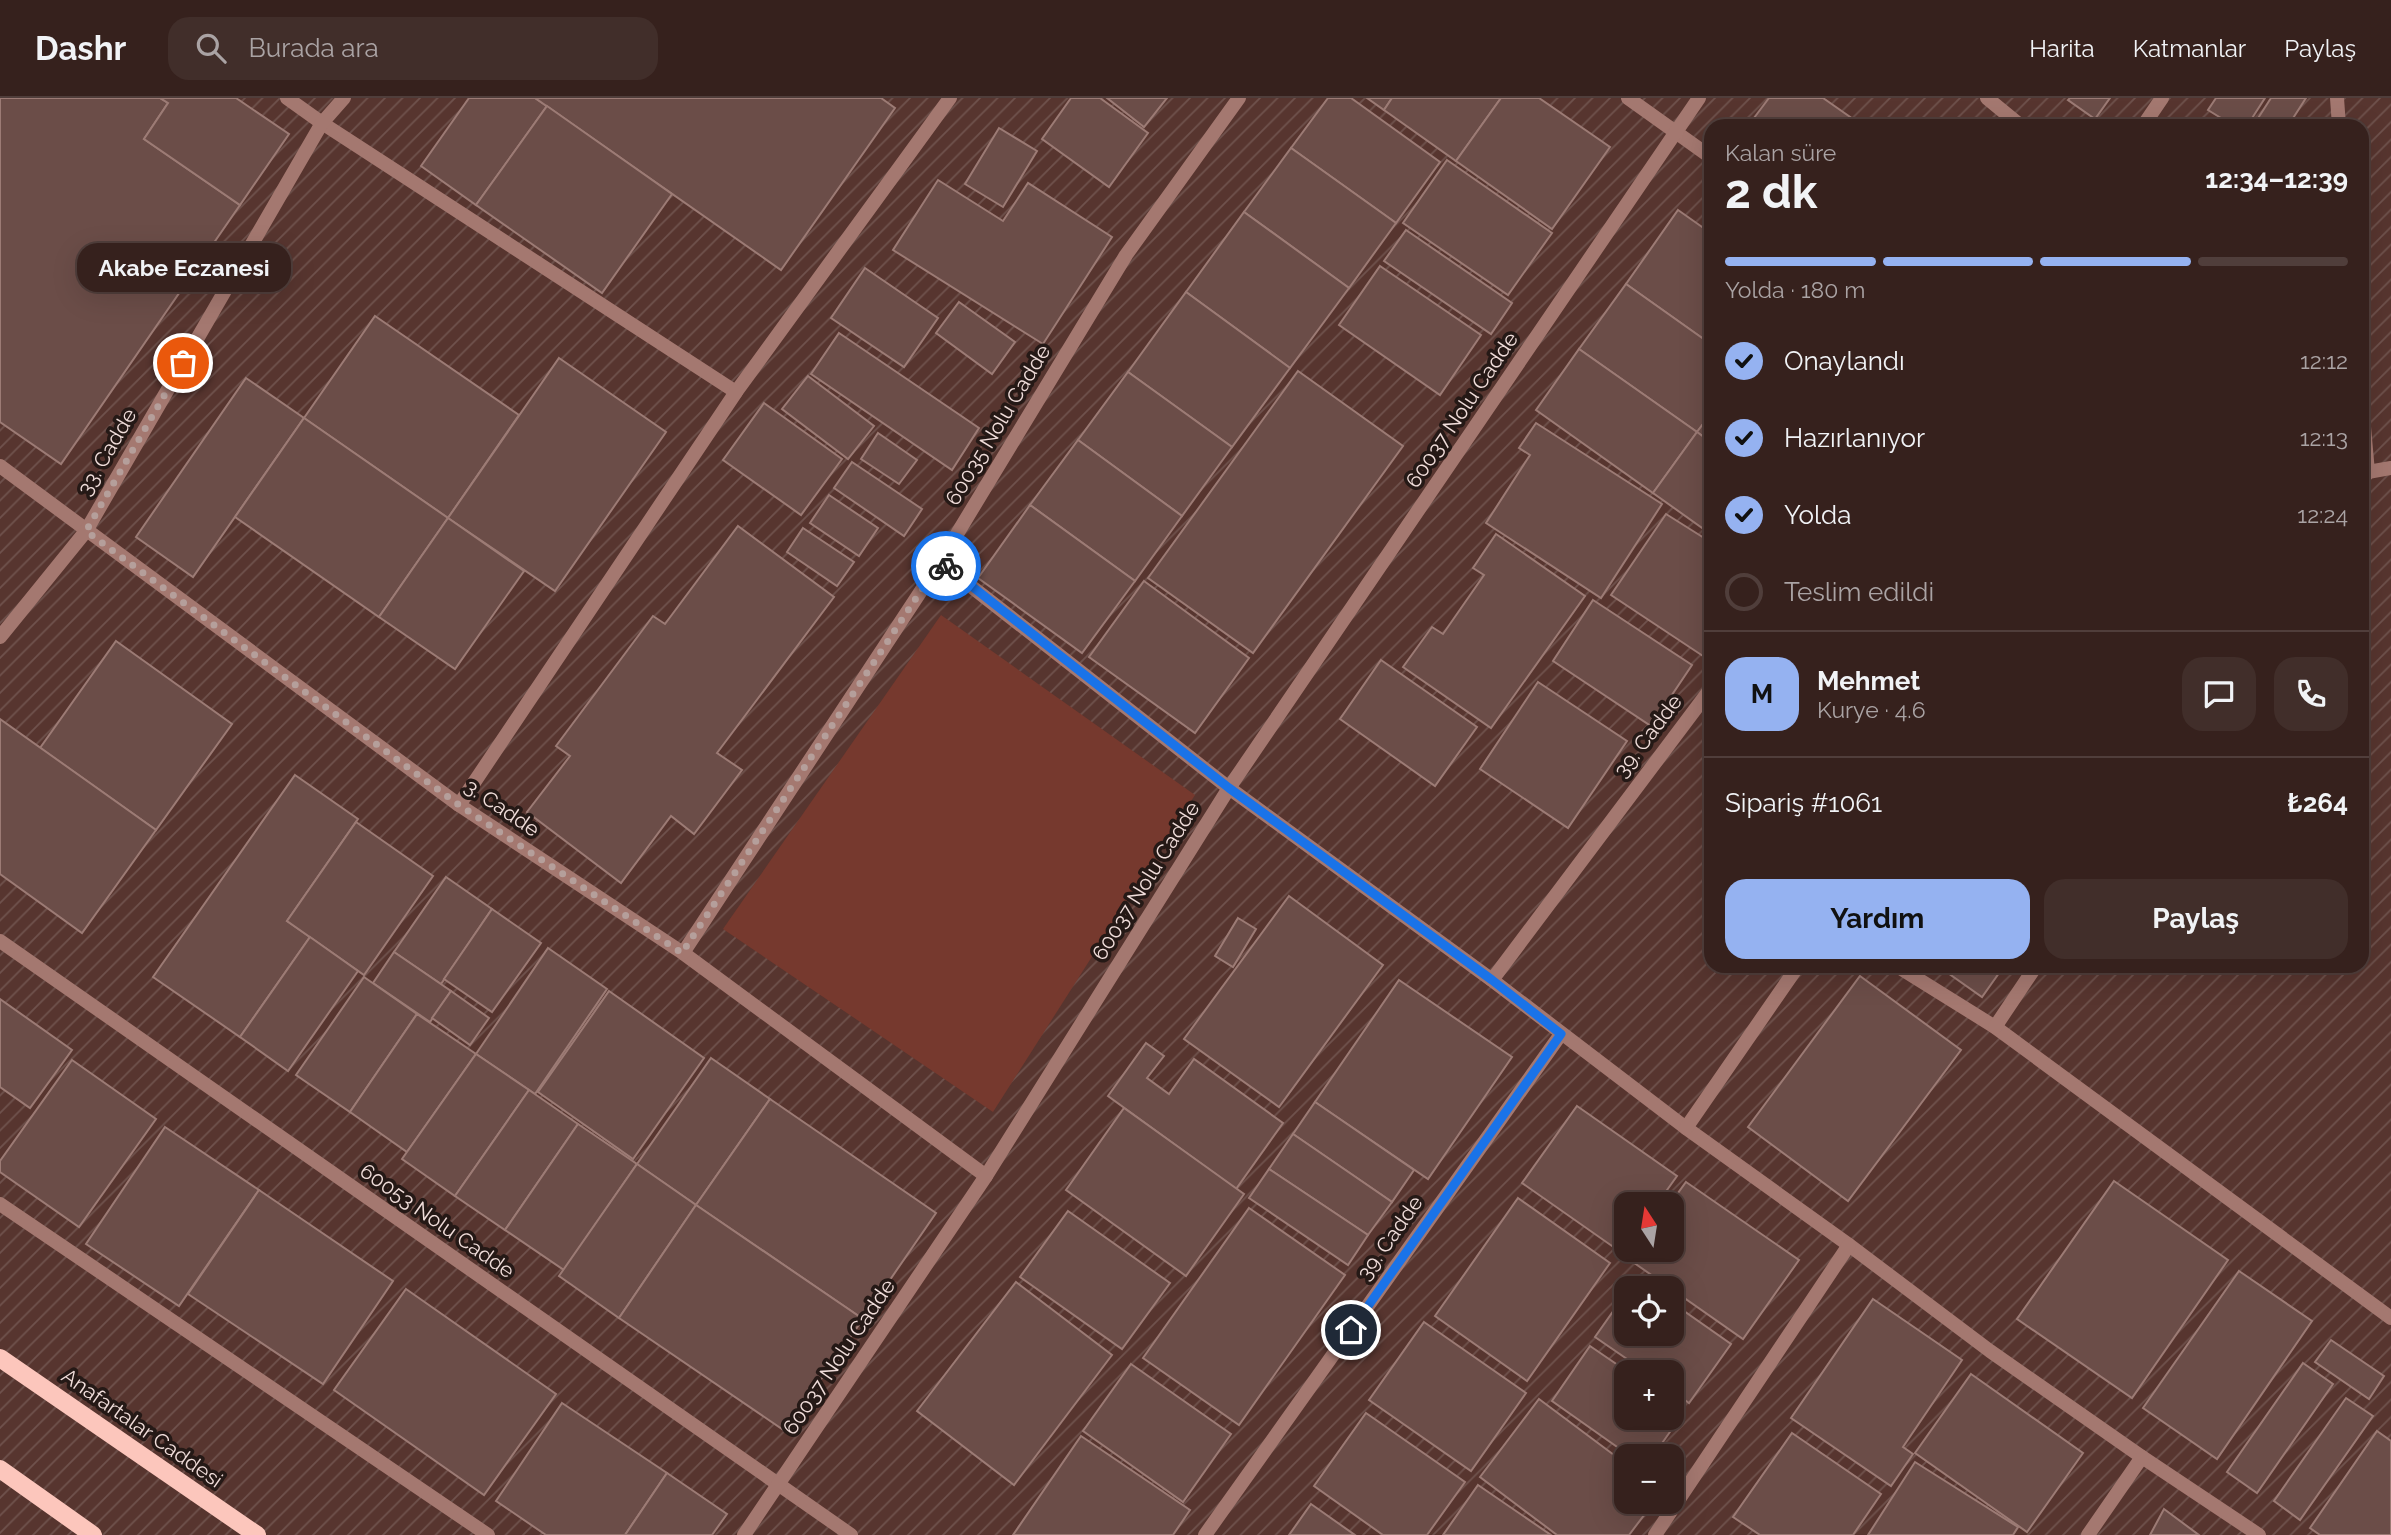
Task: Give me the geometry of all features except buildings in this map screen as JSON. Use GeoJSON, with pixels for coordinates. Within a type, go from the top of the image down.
{"type":"FeatureCollection","features":[{"type":"Feature","properties":{"kind":"main road","name":"Anafartalar Caddesi"},"geometry":{"type":"LineString","coordinates":[[0,1358],[257,1535]]}},
{"type":"Feature","properties":{"kind":"main road"},"geometry":{"type":"LineString","coordinates":[[0,1469],[93,1535]]}},
{"type":"Feature","properties":{"kind":"street"},"geometry":{"type":"LineString","coordinates":[[287,98],[736,392]]}},
{"type":"Feature","properties":{"kind":"street","name":"33. Cadde"},"geometry":{"type":"LineString","coordinates":[[0,638],[86,531],[322,123],[344,98]]}},
{"type":"Feature","properties":{"kind":"street"},"geometry":{"type":"LineString","coordinates":[[459,805],[736,392],[950,98]]}},
{"type":"Feature","properties":{"kind":"street","name":"60035 Nolu Cadde"},"geometry":{"type":"LineString","coordinates":[[682,953],[940,562],[1126,255],[1239,98]]}},
{"type":"Feature","properties":{"kind":"street"},"geometry":{"type":"LineString","coordinates":[[1628,98],[1704,152]]}},
{"type":"Feature","properties":{"kind":"street","name":"60037 Nolu Cadde"},"geometry":{"type":"LineString","coordinates":[[744,1535],[986,1176],[1229,788],[1699,98]]}},
{"type":"Feature","properties":{"kind":"street"},"geometry":{"type":"LineString","coordinates":[[1987,98],[2012,119]]}},
{"type":"Feature","properties":{"kind":"street"},"geometry":{"type":"LineString","coordinates":[[2148,119],[2162,98]]}},
{"type":"Feature","properties":{"kind":"street"},"geometry":{"type":"LineString","coordinates":[[2337,98],[2338,119]]}},
{"type":"Feature","properties":{"kind":"street","name":"3. Cadde"},"geometry":{"type":"LineString","coordinates":[[0,466],[459,805],[682,953],[986,1176]]}},
{"type":"Feature","properties":{"kind":"street"},"geometry":{"type":"LineString","coordinates":[[2369,475],[2391,468]]}},
{"type":"Feature","properties":{"kind":"street"},"geometry":{"type":"LineString","coordinates":[[940,562],[1229,788],[1492,980],[1686,1128],[1990,1351],[2259,1535]]}},
{"type":"Feature","properties":{"kind":"street","name":"39. Cadde"},"geometry":{"type":"LineString","coordinates":[[1492,980],[1704,698]]}},
{"type":"Feature","properties":{"kind":"street","name":"60053 Nolu Cadde"},"geometry":{"type":"LineString","coordinates":[[0,941],[851,1535]]}},
{"type":"Feature","properties":{"kind":"street"},"geometry":{"type":"LineString","coordinates":[[1686,1128],[1793,973]]}},
{"type":"Feature","properties":{"kind":"street"},"geometry":{"type":"LineString","coordinates":[[1908,973],[1995,1027],[2391,1318]]}},
{"type":"Feature","properties":{"kind":"street"},"geometry":{"type":"LineString","coordinates":[[1995,1027],[2031,973]]}},
{"type":"Feature","properties":{"kind":"street","name":"39. Cadde"},"geometry":{"type":"LineString","coordinates":[[1205,1535],[1561,1034]]}},
{"type":"Feature","properties":{"kind":"street"},"geometry":{"type":"LineString","coordinates":[[0,1204],[488,1535]]}},
{"type":"Feature","properties":{"kind":"street"},"geometry":{"type":"LineString","coordinates":[[1655,1535],[1849,1245]]}},
{"type":"Feature","properties":{"kind":"street"},"geometry":{"type":"LineString","coordinates":[[2088,1535],[2142,1457]]}},
{"type":"Feature","properties":{"kind":"shaded area"},"geometry":{"type":"Polygon","coordinates":[[[0,98],[2391,98],[2391,1535],[0,1535],[0,98]]]}},
{"type":"Feature","properties":{"kind":"shaded area"},"geometry":{"type":"Polygon","coordinates":[[[941,615],[1195,795],[993,1112],[723,929],[941,615]]]}},
{"type":"Feature","properties":{"kind":"way so far"},"geometry":{"type":"LineString","coordinates":[[183,363],[86,531],[459,805],[682,953],[940,562],[946,566]]}},
{"type":"Feature","properties":{"kind":"place","name":"Akabe Eczanesi"},"geometry":{"type":"Point","coordinates":[183,363]}},
{"type":"Feature","properties":{"kind":"route"},"geometry":{"type":"LineString","coordinates":[[946,566],[1229,788],[1492,980],[1561,1034],[1351,1330]]}}]}
